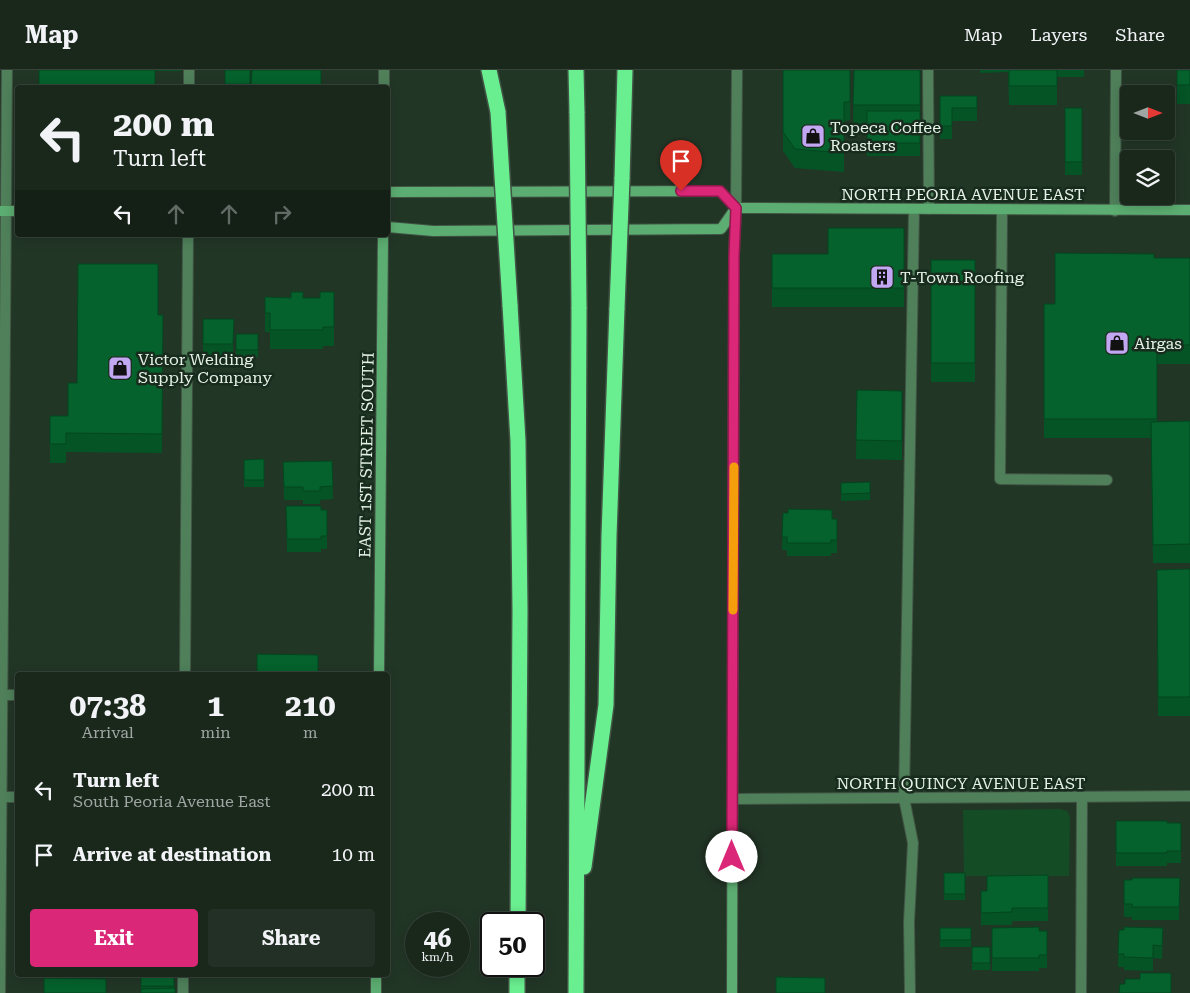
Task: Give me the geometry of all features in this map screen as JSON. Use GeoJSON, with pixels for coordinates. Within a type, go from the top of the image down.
{"type":"FeatureCollection","features":[{"type":"Feature","properties":{"kind":"highway"},"geometry":{"type":"LineString","coordinates":[[489,70],[498,112]]}},
{"type":"Feature","properties":{"kind":"highway"},"geometry":{"type":"LineString","coordinates":[[499,70],[498,112],[518,441],[520,610],[518,912]]}},
{"type":"Feature","properties":{"kind":"highway"},"geometry":{"type":"LineString","coordinates":[[576,70],[579,307],[576,993]]}},
{"type":"Feature","properties":{"kind":"highway"},"geometry":{"type":"LineString","coordinates":[[576,927],[606,705],[609,536],[625,70]]}},
{"type":"Feature","properties":{"kind":"highway"},"geometry":{"type":"LineString","coordinates":[[517,977],[517,993]]}},
{"type":"Feature","properties":{"kind":"main road"},"geometry":{"type":"LineString","coordinates":[[390,192],[720,191],[736,208],[734,256],[732,993]]}},
{"type":"Feature","properties":{"kind":"main road"},"geometry":{"type":"LineString","coordinates":[[390,227],[433,231],[721,230],[736,208]]}},
{"type":"Feature","properties":{"kind":"main road","name":"NORTH PEORIA AVENUE EAST"},"geometry":{"type":"LineString","coordinates":[[736,208],[1190,210]]}},
{"type":"Feature","properties":{"kind":"main road","name":"EAST 1ST STREET SOUTH"},"geometry":{"type":"LineString","coordinates":[[379,672],[383,237]]}},
{"type":"Feature","properties":{"kind":"main road"},"geometry":{"type":"LineString","coordinates":[[376,977],[376,993]]}},
{"type":"Feature","properties":{"kind":"street"},"geometry":{"type":"LineString","coordinates":[[0,993],[3,695],[3,210],[8,70]]}},
{"type":"Feature","properties":{"kind":"street"},"geometry":{"type":"LineString","coordinates":[[189,70],[189,85]]}},
{"type":"Feature","properties":{"kind":"street"},"geometry":{"type":"LineString","coordinates":[[384,70],[384,85]]}},
{"type":"Feature","properties":{"kind":"street"},"geometry":{"type":"LineString","coordinates":[[736,208],[737,70]]}},
{"type":"Feature","properties":{"kind":"street"},"geometry":{"type":"LineString","coordinates":[[928,70],[929,209]]}},
{"type":"Feature","properties":{"kind":"street"},"geometry":{"type":"LineString","coordinates":[[1115,210],[1116,70]]}},
{"type":"Feature","properties":{"kind":"street"},"geometry":{"type":"LineString","coordinates":[[910,993],[909,922],[913,843],[904,798],[914,209]]}},
{"type":"Feature","properties":{"kind":"street"},"geometry":{"type":"LineString","coordinates":[[1002,210],[1000,480],[1107,480]]}},
{"type":"Feature","properties":{"kind":"street"},"geometry":{"type":"LineString","coordinates":[[185,672],[188,237]]}},
{"type":"Feature","properties":{"kind":"street"},"geometry":{"type":"LineString","coordinates":[[3,695],[15,695]]}},
{"type":"Feature","properties":{"kind":"street"},"geometry":{"type":"LineString","coordinates":[[1,796],[15,796]]}},
{"type":"Feature","properties":{"kind":"street","name":"NORTH QUINCY AVENUE EAST"},"geometry":{"type":"LineString","coordinates":[[733,799],[1190,796]]}},
{"type":"Feature","properties":{"kind":"street"},"geometry":{"type":"LineString","coordinates":[[1081,993],[1082,798]]}},
{"type":"Feature","properties":{"kind":"street"},"geometry":{"type":"LineString","coordinates":[[183,977],[183,993]]}},
{"type":"Feature","properties":{"kind":"green space"},"geometry":{"type":"Polygon","coordinates":[[[1060,809],[1067,811],[1070,816],[1069,876],[964,876],[963,810],[1060,809]]]}},
{"type":"Feature","properties":{"kind":"building"},"geometry":{"type":"Polygon","coordinates":[[[39,70],[155,70],[155,85],[39,85],[39,70]]]}},
{"type":"Feature","properties":{"kind":"building"},"geometry":{"type":"Polygon","coordinates":[[[225,70],[250,70],[250,84],[225,84],[225,70]]]}},
{"type":"Feature","properties":{"kind":"building"},"geometry":{"type":"Polygon","coordinates":[[[252,70],[321,70],[321,85],[251,85],[252,70]]]}},
{"type":"Feature","properties":{"kind":"building","name":"Topeca Coffee Roasters"},"geometry":{"type":"Polygon","coordinates":[[[783,70],[850,70],[850,102],[844,102],[844,153],[795,149],[783,132],[783,70]]]}},
{"type":"Feature","properties":{"kind":"building"},"geometry":{"type":"Polygon","coordinates":[[[854,70],[920,70],[920,105],[853,105],[854,70]]]}},
{"type":"Feature","properties":{"kind":"building"},"geometry":{"type":"Polygon","coordinates":[[[1009,70],[1057,70],[1057,86],[1009,86],[1009,70]]]}},
{"type":"Feature","properties":{"kind":"building"},"geometry":{"type":"Polygon","coordinates":[[[1177,70],[1190,70],[1190,85],[1177,85],[1177,70]]]}},
{"type":"Feature","properties":{"kind":"building"},"geometry":{"type":"Polygon","coordinates":[[[940,96],[977,96],[977,108],[952,108],[952,126],[940,126],[940,96]]]}},
{"type":"Feature","properties":{"kind":"building"},"geometry":{"type":"Polygon","coordinates":[[[1065,108],[1082,108],[1082,162],[1065,162],[1065,108]]]}},
{"type":"Feature","properties":{"kind":"building"},"geometry":{"type":"Polygon","coordinates":[[[867,111],[920,111],[920,143],[867,143],[867,111]]]}},
{"type":"Feature","properties":{"kind":"building"},"geometry":{"type":"Polygon","coordinates":[[[828,228],[904,228],[904,288],[772,288],[772,254],[828,254],[828,228]]]}},
{"type":"Feature","properties":{"kind":"building","name":"Airgas"},"geometry":{"type":"Polygon","coordinates":[[[1055,253],[1154,254],[1154,258],[1190,258],[1190,345],[1157,345],[1157,419],[1044,419],[1044,304],[1055,304],[1055,253]]]}},
{"type":"Feature","properties":{"kind":"building"},"geometry":{"type":"Polygon","coordinates":[[[931,260],[975,260],[975,363],[931,363],[931,260]]]}},
{"type":"Feature","properties":{"kind":"building","name":"Victor Welding Supply Company"},"geometry":{"type":"Polygon","coordinates":[[[78,264],[158,264],[158,315],[163,315],[162,434],[66,433],[66,444],[50,444],[50,416],[68,416],[68,383],[77,383],[78,264]]]}},
{"type":"Feature","properties":{"kind":"building"},"geometry":{"type":"Polygon","coordinates":[[[291,292],[303,292],[303,298],[320,298],[320,292],[334,292],[334,327],[323,327],[323,330],[270,330],[270,313],[265,313],[265,297],[291,298],[291,292]]]}},
{"type":"Feature","properties":{"kind":"building"},"geometry":{"type":"Polygon","coordinates":[[[203,319],[234,319],[233,344],[203,344],[203,319]]]}},
{"type":"Feature","properties":{"kind":"building"},"geometry":{"type":"Polygon","coordinates":[[[236,334],[258,334],[258,350],[236,350],[236,334]]]}},
{"type":"Feature","properties":{"kind":"building"},"geometry":{"type":"Polygon","coordinates":[[[857,390],[902,391],[902,441],[856,440],[857,390]]]}},
{"type":"Feature","properties":{"kind":"building"},"geometry":{"type":"Polygon","coordinates":[[[1190,421],[1190,544],[1153,545],[1151,422],[1190,421]]]}},
{"type":"Feature","properties":{"kind":"building"},"geometry":{"type":"Polygon","coordinates":[[[264,459],[264,480],[244,480],[244,460],[264,459]]]}},
{"type":"Feature","properties":{"kind":"building"},"geometry":{"type":"Polygon","coordinates":[[[332,461],[333,486],[320,487],[320,491],[303,491],[303,487],[284,487],[283,462],[332,461]]]}},
{"type":"Feature","properties":{"kind":"building"},"geometry":{"type":"Polygon","coordinates":[[[870,482],[870,493],[841,494],[841,483],[870,482]]]}},
{"type":"Feature","properties":{"kind":"building"},"geometry":{"type":"Polygon","coordinates":[[[286,506],[321,506],[321,510],[327,510],[327,536],[321,536],[321,539],[287,539],[286,506]]]}},
{"type":"Feature","properties":{"kind":"building"},"geometry":{"type":"Polygon","coordinates":[[[788,509],[832,510],[832,519],[837,519],[837,540],[831,540],[831,543],[787,543],[787,537],[782,537],[783,513],[788,513],[788,509]]]}},
{"type":"Feature","properties":{"kind":"building"},"geometry":{"type":"Polygon","coordinates":[[[1190,569],[1190,697],[1158,697],[1157,570],[1190,569]]]}},
{"type":"Feature","properties":{"kind":"building"},"geometry":{"type":"Polygon","coordinates":[[[257,654],[318,655],[318,672],[257,672],[257,654]]]}},
{"type":"Feature","properties":{"kind":"building"},"geometry":{"type":"Polygon","coordinates":[[[1116,821],[1167,821],[1167,823],[1181,823],[1181,851],[1167,851],[1167,853],[1116,853],[1116,821]]]}},
{"type":"Feature","properties":{"kind":"building"},"geometry":{"type":"Polygon","coordinates":[[[944,873],[965,873],[965,894],[944,894],[944,873]]]}},
{"type":"Feature","properties":{"kind":"building"},"geometry":{"type":"Polygon","coordinates":[[[1048,875],[1048,908],[1012,908],[1012,912],[981,913],[981,891],[987,891],[987,876],[1048,875]]]}},
{"type":"Feature","properties":{"kind":"building"},"geometry":{"type":"Polygon","coordinates":[[[1132,878],[1180,878],[1179,907],[1132,907],[1132,904],[1124,904],[1124,880],[1132,880],[1132,878]]]}},
{"type":"Feature","properties":{"kind":"building"},"geometry":{"type":"Polygon","coordinates":[[[1039,927],[1039,931],[1047,931],[1047,955],[1039,955],[1039,958],[992,958],[992,928],[1039,927]]]}},
{"type":"Feature","properties":{"kind":"building"},"geometry":{"type":"Polygon","coordinates":[[[1124,927],[1163,928],[1162,946],[1153,945],[1153,958],[1124,957],[1124,954],[1118,954],[1119,930],[1124,930],[1124,927]]]}},
{"type":"Feature","properties":{"kind":"building"},"geometry":{"type":"Polygon","coordinates":[[[940,928],[971,928],[971,940],[940,940],[940,928]]]}},
{"type":"Feature","properties":{"kind":"building"},"geometry":{"type":"Polygon","coordinates":[[[972,947],[990,947],[990,963],[972,963],[972,947]]]}},
{"type":"Feature","properties":{"kind":"building"},"geometry":{"type":"Polygon","coordinates":[[[1140,973],[1171,973],[1171,993],[1119,993],[1120,984],[1125,984],[1125,979],[1140,979],[1140,973]]]}},
{"type":"Feature","properties":{"kind":"building"},"geometry":{"type":"Polygon","coordinates":[[[141,977],[174,977],[174,986],[141,986],[141,977]]]}},
{"type":"Feature","properties":{"kind":"building"},"geometry":{"type":"Polygon","coordinates":[[[776,977],[825,978],[825,993],[776,993],[776,977]]]}},
{"type":"Feature","properties":{"kind":"building"},"geometry":{"type":"Polygon","coordinates":[[[44,978],[106,979],[106,993],[44,993],[44,978]]]}},
{"type":"Feature","properties":{"kind":"building"},"geometry":{"type":"Polygon","coordinates":[[[175,988],[175,993],[141,993],[141,989],[175,988]]]}},
{"type":"Feature","properties":{"kind":"slow traffic"},"geometry":{"type":"LineString","coordinates":[[733,610],[734,467]]}},
{"type":"Feature","properties":{"kind":"place","name":"Topeca Coffee Roasters"},"geometry":{"type":"Point","coordinates":[813,136]}},
{"type":"Feature","properties":{"kind":"place","name":"T-Town Roofing"},"geometry":{"type":"Point","coordinates":[882,277]}},
{"type":"Feature","properties":{"kind":"place","name":"Airgas"},"geometry":{"type":"Point","coordinates":[1117,343]}},
{"type":"Feature","properties":{"kind":"place","name":"Victor Welding Supply Company"},"geometry":{"type":"Point","coordinates":[120,368]}},
{"type":"Feature","properties":{"kind":"route"},"geometry":{"type":"LineString","coordinates":[[681,191],[720,191],[736,208],[734,256],[732,857]]}}]}
